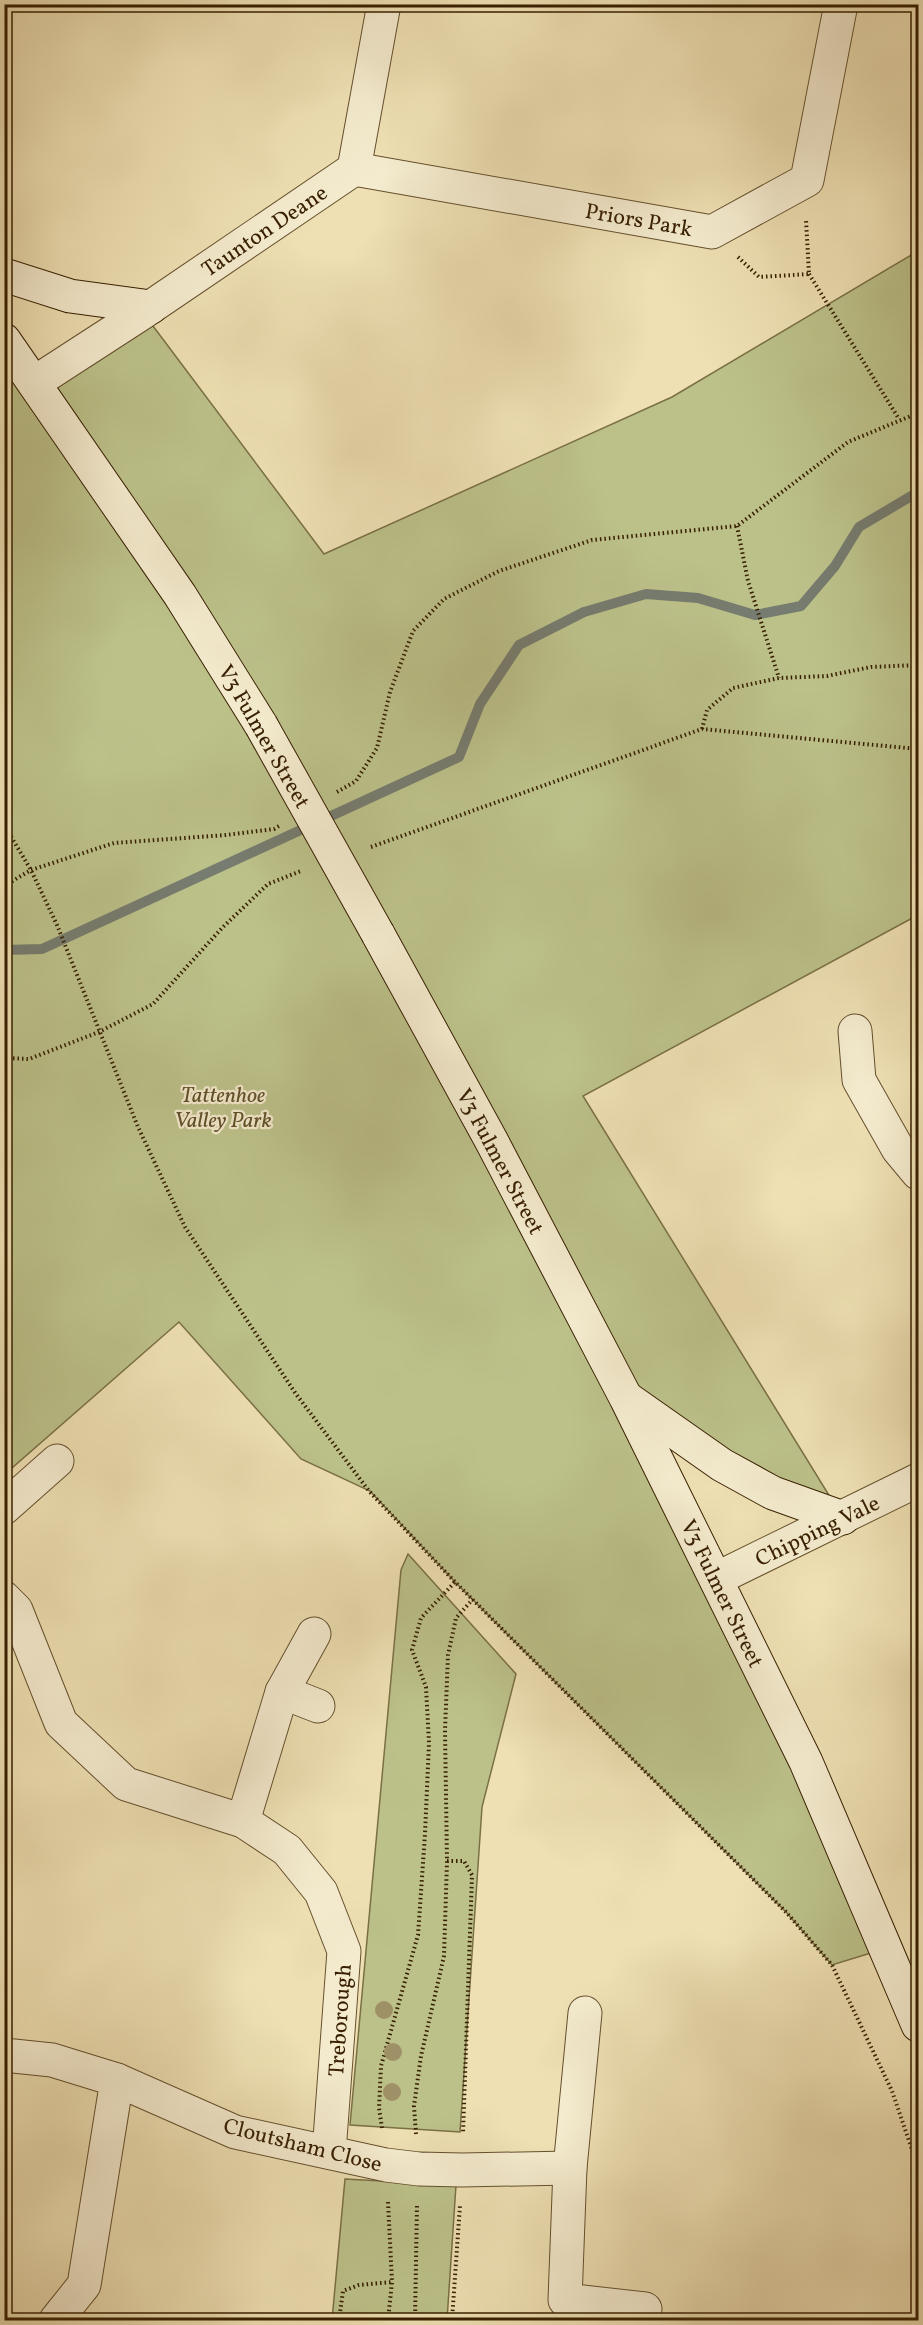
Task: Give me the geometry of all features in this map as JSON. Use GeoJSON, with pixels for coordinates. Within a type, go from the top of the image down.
{"type":"FeatureCollection","features":[{"type":"Feature","properties":{"kind":"street"},"geometry":{"type":"LineString","coordinates":[[354,169],[384,4]]}},
{"type":"Feature","properties":{"kind":"street"},"geometry":{"type":"LineString","coordinates":[[807,180],[841,4]]}},
{"type":"Feature","properties":{"kind":"street","name":"Priors Park"},"geometry":{"type":"LineString","coordinates":[[354,169],[712,232],[807,180]]}},
{"type":"Feature","properties":{"kind":"street","name":"Taunton Deane"},"geometry":{"type":"LineString","coordinates":[[34,383],[150,308],[354,169]]}},
{"type":"Feature","properties":{"kind":"street"},"geometry":{"type":"LineString","coordinates":[[4,275],[70,296],[150,308]]}},
{"type":"Feature","properties":{"kind":"street","name":"V3 Fulmer Street"},"geometry":{"type":"LineString","coordinates":[[5,341],[180,595],[261,725],[491,1140],[626,1398],[806,1762],[918,2025]]}},
{"type":"Feature","properties":{"kind":"street"},"geometry":{"type":"LineString","coordinates":[[855,1031],[859,1080],[898,1149],[918,1173]]}},
{"type":"Feature","properties":{"kind":"street"},"geometry":{"type":"LineString","coordinates":[[626,1398],[722,1465],[773,1493],[843,1518]]}},
{"type":"Feature","properties":{"kind":"street"},"geometry":{"type":"LineString","coordinates":[[4,1508],[57,1461]]}},
{"type":"Feature","properties":{"kind":"street","name":"Chipping Vale"},"geometry":{"type":"LineString","coordinates":[[716,1579],[918,1480]]}},
{"type":"Feature","properties":{"kind":"street","name":"Treborough"},"geometry":{"type":"LineString","coordinates":[[4,1598],[16,1610],[62,1723],[126,1784],[243,1821],[287,1850],[321,1892],[344,1951],[329,2152]]}},
{"type":"Feature","properties":{"kind":"street"},"geometry":{"type":"LineString","coordinates":[[243,1821],[282,1692],[314,1635]]}},
{"type":"Feature","properties":{"kind":"street"},"geometry":{"type":"LineString","coordinates":[[282,1692],[318,1706]]}},
{"type":"Feature","properties":{"kind":"street"},"geometry":{"type":"LineString","coordinates":[[585,2013],[570,2168],[565,2300],[645,2308]]}},
{"type":"Feature","properties":{"kind":"street","name":"Cloutsham Close"},"geometry":{"type":"LineString","coordinates":[[4,2055],[52,2060],[117,2080],[235,2132],[386,2165],[419,2169],[462,2170],[570,2168]]}},
{"type":"Feature","properties":{"kind":"street"},"geometry":{"type":"LineString","coordinates":[[56,2320],[84,2285],[117,2080]]}},
{"type":"Feature","properties":{"kind":"path"},"geometry":{"type":"LineString","coordinates":[[807,180],[806,236],[809,274],[899,419]]}},
{"type":"Feature","properties":{"kind":"path"},"geometry":{"type":"LineString","coordinates":[[712,232],[759,276],[809,274]]}},
{"type":"Feature","properties":{"kind":"path"},"geometry":{"type":"LineString","coordinates":[[335,793],[356,781],[377,748],[390,692],[413,631],[444,599],[499,571],[592,540],[737,526],[848,442],[918,413]]}},
{"type":"Feature","properties":{"kind":"path"},"geometry":{"type":"LineString","coordinates":[[737,526],[748,581],[779,678]]}},
{"type":"Feature","properties":{"kind":"path"},"geometry":{"type":"LineString","coordinates":[[702,729],[707,710],[733,688],[779,678],[827,676],[871,667],[918,665]]}},
{"type":"Feature","properties":{"kind":"path"},"geometry":{"type":"LineString","coordinates":[[372,847],[702,729],[918,749]]}},
{"type":"Feature","properties":{"kind":"path"},"geometry":{"type":"LineString","coordinates":[[4,885],[31,870],[114,843],[226,835],[274,829],[284,823]]}},
{"type":"Feature","properties":{"kind":"path"},"geometry":{"type":"LineString","coordinates":[[4,825],[31,870],[57,924],[138,1127],[185,1227],[296,1394],[369,1491],[455,1582],[786,1912],[832,1965],[892,2091],[918,2167]]}},
{"type":"Feature","properties":{"kind":"path"},"geometry":{"type":"LineString","coordinates":[[4,1058],[30,1059],[99,1032],[153,1004],[222,928],[268,884],[284,877]]}},
{"type":"Feature","properties":{"kind":"path"},"geometry":{"type":"LineString","coordinates":[[388,2320],[392,2282],[386,2165],[379,2108],[381,2066],[418,1935],[429,1743],[426,1687],[412,1650],[421,1618],[455,1582]]}},
{"type":"Feature","properties":{"kind":"path"},"geometry":{"type":"LineString","coordinates":[[415,2320],[419,2169],[414,2106],[421,2056],[444,1956],[447,1861],[445,1730],[448,1655],[456,1618],[473,1599]]}},
{"type":"Feature","properties":{"kind":"path"},"geometry":{"type":"LineString","coordinates":[[447,1861],[464,1861],[472,1875],[462,2170],[452,2320]]}},
{"type":"Feature","properties":{"kind":"path"},"geometry":{"type":"LineString","coordinates":[[339,2320],[343,2291],[359,2285],[392,2282]]}},
{"type":"Feature","properties":{"kind":"green space","name":"Tattenhoe Valley Park"},"geometry":{"type":"Polygon","coordinates":[[[918,251],[918,915],[583,1096],[843,1518],[627,1399],[887,1948],[832,1965],[786,1912],[455,1582],[370,1491],[301,1459],[179,1322],[5,1474],[4,341],[34,383],[150,322],[324,554],[672,397],[918,251]]]}},
{"type":"Feature","properties":{"kind":"green space"},"geometry":{"type":"Polygon","coordinates":[[[408,1554],[516,1674],[482,1807],[460,2132],[350,2125],[401,1570],[408,1554]]]}},
{"type":"Feature","properties":{"kind":"green space"},"geometry":{"type":"Polygon","coordinates":[[[345,2179],[456,2185],[447,2320],[332,2320],[345,2179]]]}},
{"type":"Feature","properties":{"kind":"waterway"},"geometry":{"type":"LineString","coordinates":[[4,950],[42,949],[459,757],[480,704],[519,645],[584,612],[646,594],[698,598],[755,615],[801,606],[835,566],[859,527],[918,492]]}}]}
